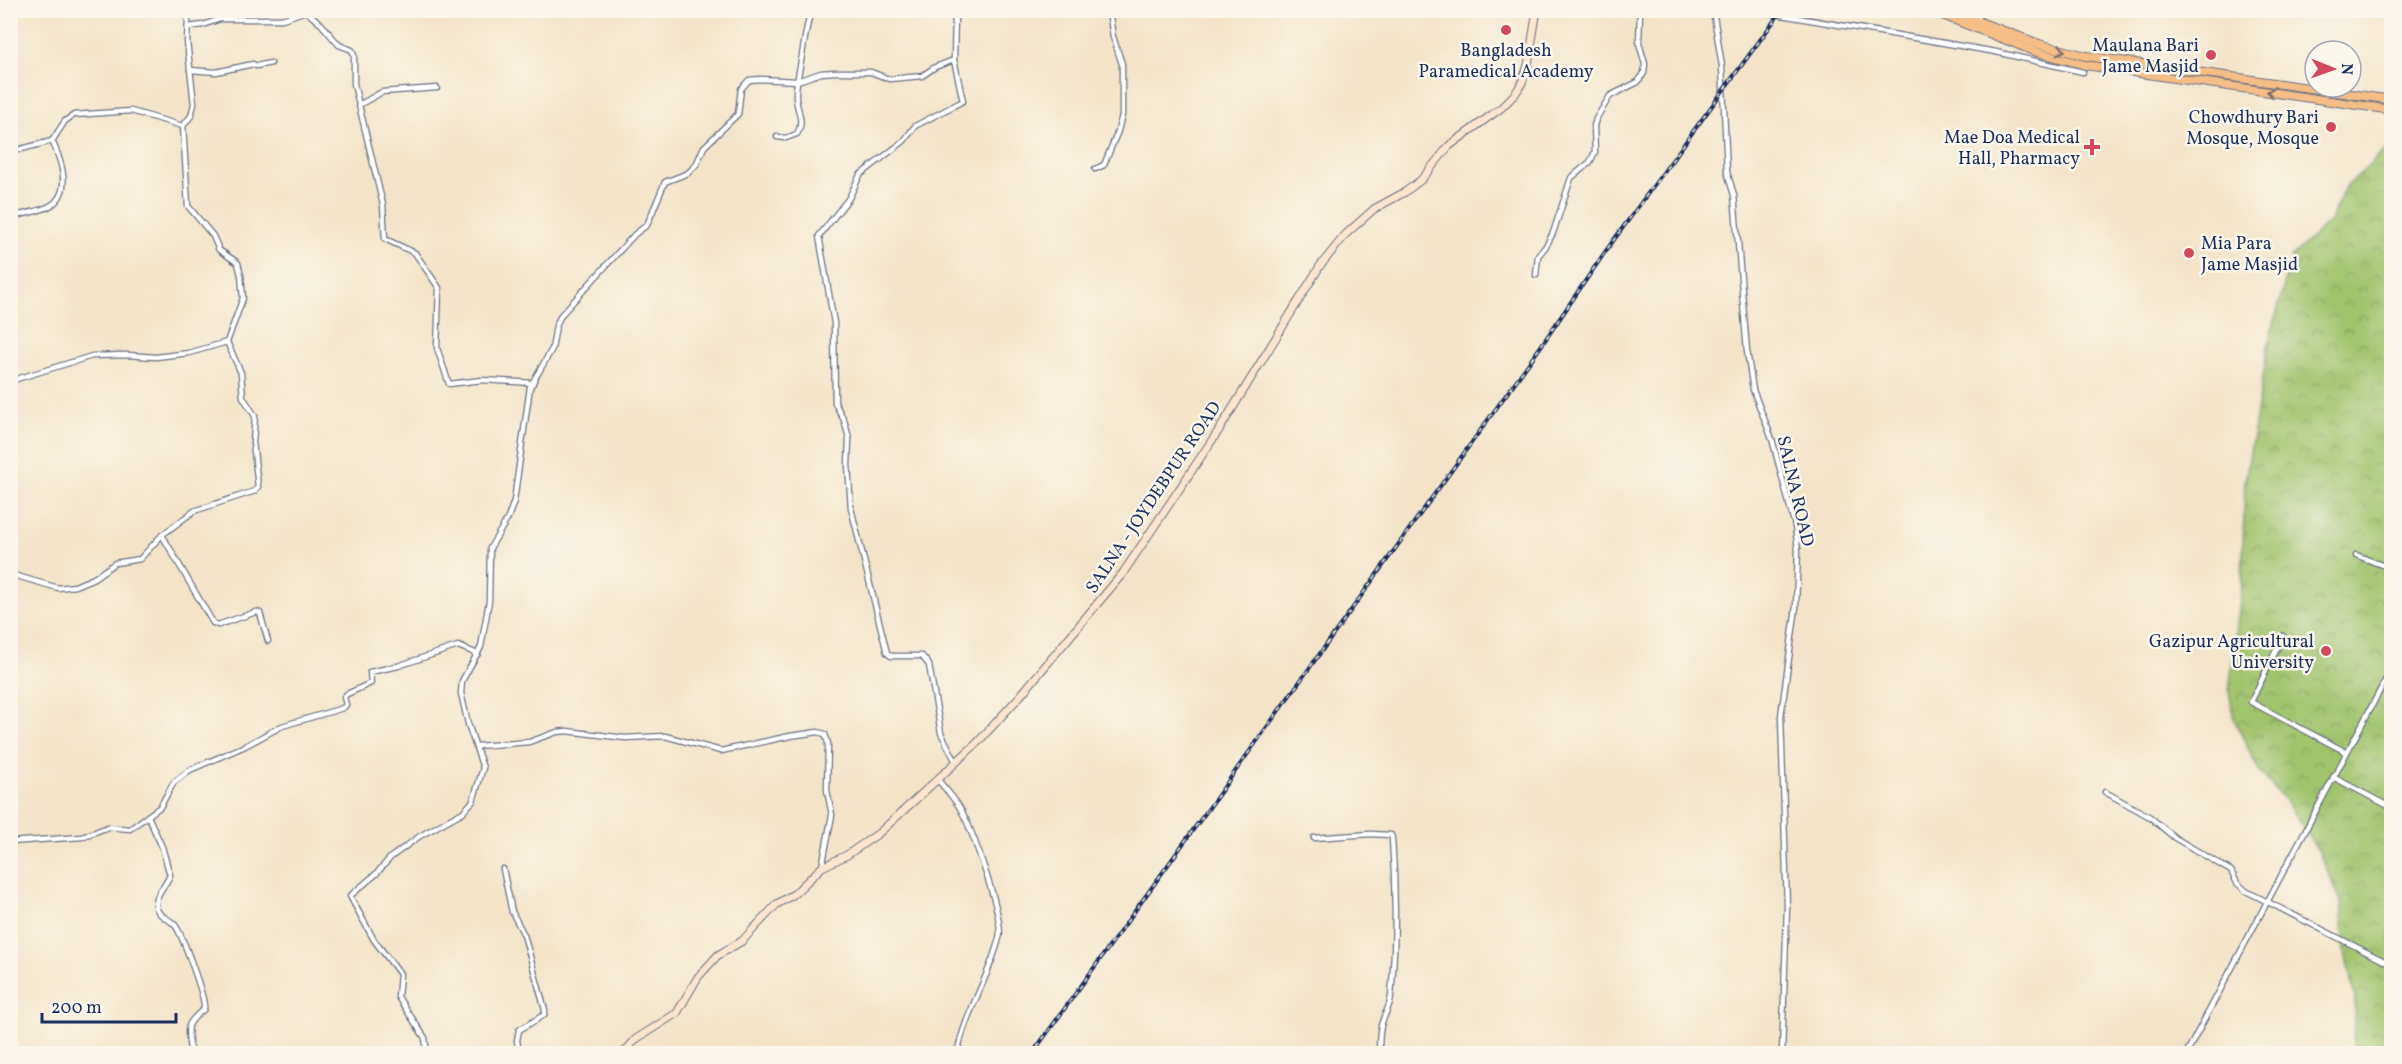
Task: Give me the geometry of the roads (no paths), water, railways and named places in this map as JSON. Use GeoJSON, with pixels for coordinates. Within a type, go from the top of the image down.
{"type":"FeatureCollection","features":[{"type":"Feature","properties":{"kind":"highway"},"geometry":{"type":"LineString","coordinates":[[1947,10],[2039,44],[2086,56],[2391,100]]}},
{"type":"Feature","properties":{"kind":"highway"},"geometry":{"type":"LineString","coordinates":[[1932,11],[2037,52],[2085,65],[2391,110]]}},
{"type":"Feature","properties":{"kind":"main road","name":"SALNA - JOYDEBPUR ROAD"},"geometry":{"type":"LineString","coordinates":[[623,1053],[636,1039],[677,1013],[690,989],[718,955],[742,941],[777,904],[794,894],[822,867],[847,855],[879,833],[977,743],[1021,695],[1123,573],[1221,427],[1320,266],[1346,234],[1380,205],[1405,192],[1421,180],[1449,146],[1501,108],[1515,94],[1522,83],[1528,65],[1537,10]]}},
{"type":"Feature","properties":{"kind":"street"},"geometry":{"type":"LineString","coordinates":[[10,574],[58,588],[75,586],[94,578],[115,563],[140,559],[162,535],[194,511],[247,494],[258,488],[253,442],[255,416],[243,397],[241,373],[227,342],[243,298],[241,275],[238,263],[219,250],[213,236],[188,206],[183,126],[191,116],[194,104],[187,42],[187,10]]}},
{"type":"Feature","properties":{"kind":"street"},"geometry":{"type":"LineString","coordinates":[[777,137],[786,138],[798,134],[800,129],[801,115],[796,99],[797,81],[803,38],[811,10]]}},
{"type":"Feature","properties":{"kind":"street"},"geometry":{"type":"LineString","coordinates":[[956,762],[941,733],[929,665],[922,656],[891,656],[887,653],[867,578],[851,508],[847,430],[835,404],[834,323],[819,236],[849,198],[860,175],[904,141],[915,126],[963,101],[954,60],[955,15],[958,10]]}},
{"type":"Feature","properties":{"kind":"street"},"geometry":{"type":"LineString","coordinates":[[1095,169],[1104,165],[1122,115],[1122,64],[1113,38],[1109,10]]}},
{"type":"Feature","properties":{"kind":"street"},"geometry":{"type":"LineString","coordinates":[[1536,275],[1538,256],[1552,233],[1570,178],[1590,162],[1596,152],[1594,126],[1596,119],[1610,96],[1638,82],[1644,73],[1645,64],[1639,43],[1640,10]]}},
{"type":"Feature","properties":{"kind":"street"},"geometry":{"type":"LineString","coordinates":[[1714,10],[1770,12],[1996,52],[2083,72]]}},
{"type":"Feature","properties":{"kind":"street","name":"SALNA ROAD"},"geometry":{"type":"LineString","coordinates":[[1714,10],[1722,66],[1728,172],[1734,195],[1753,390],[1772,439],[1795,526],[1798,550],[1796,607],[1781,716],[1787,907],[1782,1053]]}},
{"type":"Feature","properties":{"kind":"street"},"geometry":{"type":"LineString","coordinates":[[1971,10],[1980,18],[1983,25]]}},
{"type":"Feature","properties":{"kind":"street"},"geometry":{"type":"LineString","coordinates":[[188,27],[220,19],[282,19],[306,11],[339,45],[352,50],[354,84],[383,205],[385,239],[415,253],[439,288],[437,348],[449,384],[482,381],[533,383]]}},
{"type":"Feature","properties":{"kind":"street"},"geometry":{"type":"LineString","coordinates":[[427,1053],[425,1038],[398,997],[400,974],[374,940],[350,896],[376,874],[390,857],[470,806],[483,768],[468,724],[461,693],[462,681],[478,654],[489,601],[490,548],[508,518],[514,501],[525,409],[530,387],[552,349],[556,326],[561,315],[635,234],[647,225],[665,182],[688,173],[696,165],[704,147],[738,114],[741,89],[749,80],[797,81],[821,73],[834,72],[872,72],[889,79],[922,76],[935,67],[954,60]]}},
{"type":"Feature","properties":{"kind":"street"},"geometry":{"type":"LineString","coordinates":[[190,70],[216,72],[253,64],[256,66],[271,63]]}},
{"type":"Feature","properties":{"kind":"street"},"geometry":{"type":"LineString","coordinates":[[359,105],[382,92],[437,88]]}},
{"type":"Feature","properties":{"kind":"street"},"geometry":{"type":"LineString","coordinates":[[10,152],[52,141],[66,121],[74,115],[131,111],[183,126]]}},
{"type":"Feature","properties":{"kind":"street"},"geometry":{"type":"LineString","coordinates":[[10,217],[50,206],[62,192],[64,181],[60,157],[52,141]]}},
{"type":"Feature","properties":{"kind":"street"},"geometry":{"type":"LineString","coordinates":[[10,381],[92,357],[126,355],[156,357],[189,353],[227,342]]}},
{"type":"Feature","properties":{"kind":"street"},"geometry":{"type":"LineString","coordinates":[[162,535],[213,623],[218,625],[256,612],[260,613],[268,641]]}},
{"type":"Feature","properties":{"kind":"street"},"geometry":{"type":"LineString","coordinates":[[2356,555],[2391,569]]}},
{"type":"Feature","properties":{"kind":"street"},"geometry":{"type":"LineString","coordinates":[[2283,636],[2251,702],[2346,752]]}},
{"type":"Feature","properties":{"kind":"street"},"geometry":{"type":"LineString","coordinates":[[10,842],[82,837],[93,835],[108,827],[130,829],[165,801],[174,782],[190,770],[245,746],[282,726],[343,708],[346,705],[344,697],[347,693],[371,683],[370,672],[398,666],[458,646],[478,654]]}},
{"type":"Feature","properties":{"kind":"street"},"geometry":{"type":"LineString","coordinates":[[2186,1053],[2391,668]]}},
{"type":"Feature","properties":{"kind":"street"},"geometry":{"type":"LineString","coordinates":[[477,746],[529,742],[557,732],[567,731],[625,738],[665,736],[720,751],[789,736],[818,732],[825,734],[828,743],[827,790],[832,815],[822,867]]}},
{"type":"Feature","properties":{"kind":"street"},"geometry":{"type":"LineString","coordinates":[[2333,777],[2391,808]]}},
{"type":"Feature","properties":{"kind":"street"},"geometry":{"type":"LineString","coordinates":[[937,779],[958,806],[969,828],[1000,921],[999,938],[985,981],[968,1018],[957,1053]]}},
{"type":"Feature","properties":{"kind":"street"},"geometry":{"type":"LineString","coordinates":[[2105,792],[2150,817],[2175,838],[2231,871],[2241,888],[2391,965]]}},
{"type":"Feature","properties":{"kind":"street"},"geometry":{"type":"LineString","coordinates":[[148,816],[162,847],[170,877],[159,892],[157,909],[160,915],[176,926],[205,1004],[204,1009],[190,1020],[187,1030],[190,1050],[199,1053],[223,1053]]}},
{"type":"Feature","properties":{"kind":"street"},"geometry":{"type":"LineString","coordinates":[[1314,838],[1370,834],[1391,835],[1392,838],[1396,888],[1395,947],[1390,1000],[1386,1016],[1381,1023],[1379,1053]]}},
{"type":"Feature","properties":{"kind":"street"},"geometry":{"type":"LineString","coordinates":[[503,869],[512,912],[524,935],[545,1010],[544,1015],[519,1030],[517,1040],[519,1053]]}},
{"type":"Feature","properties":{"kind":"railway"},"geometry":{"type":"LineString","coordinates":[[1032,1054],[1541,346],[1605,252],[1782,10]]}},
{"type":"Feature","properties":{"kind":"place","name":"Bangladesh Paramedical Academy"},"geometry":{"type":"Point","coordinates":[1506,30]}},
{"type":"Feature","properties":{"kind":"place","name":"Maulana Bari Jame Masjid"},"geometry":{"type":"Point","coordinates":[2211,55]}},
{"type":"Feature","properties":{"kind":"place","name":"Chowdhury Bari Mosque, Mosque"},"geometry":{"type":"Point","coordinates":[2331,127]}},
{"type":"Feature","properties":{"kind":"place","name":"Mae Doa Medical Hall, Pharmacy"},"geometry":{"type":"Point","coordinates":[2092,147]}},
{"type":"Feature","properties":{"kind":"place","name":"Mia Para Jame Masjid"},"geometry":{"type":"Point","coordinates":[2189,253]}},
{"type":"Feature","properties":{"kind":"place","name":"Gazipur Agricultural University"},"geometry":{"type":"Point","coordinates":[2326,651]}}]}
